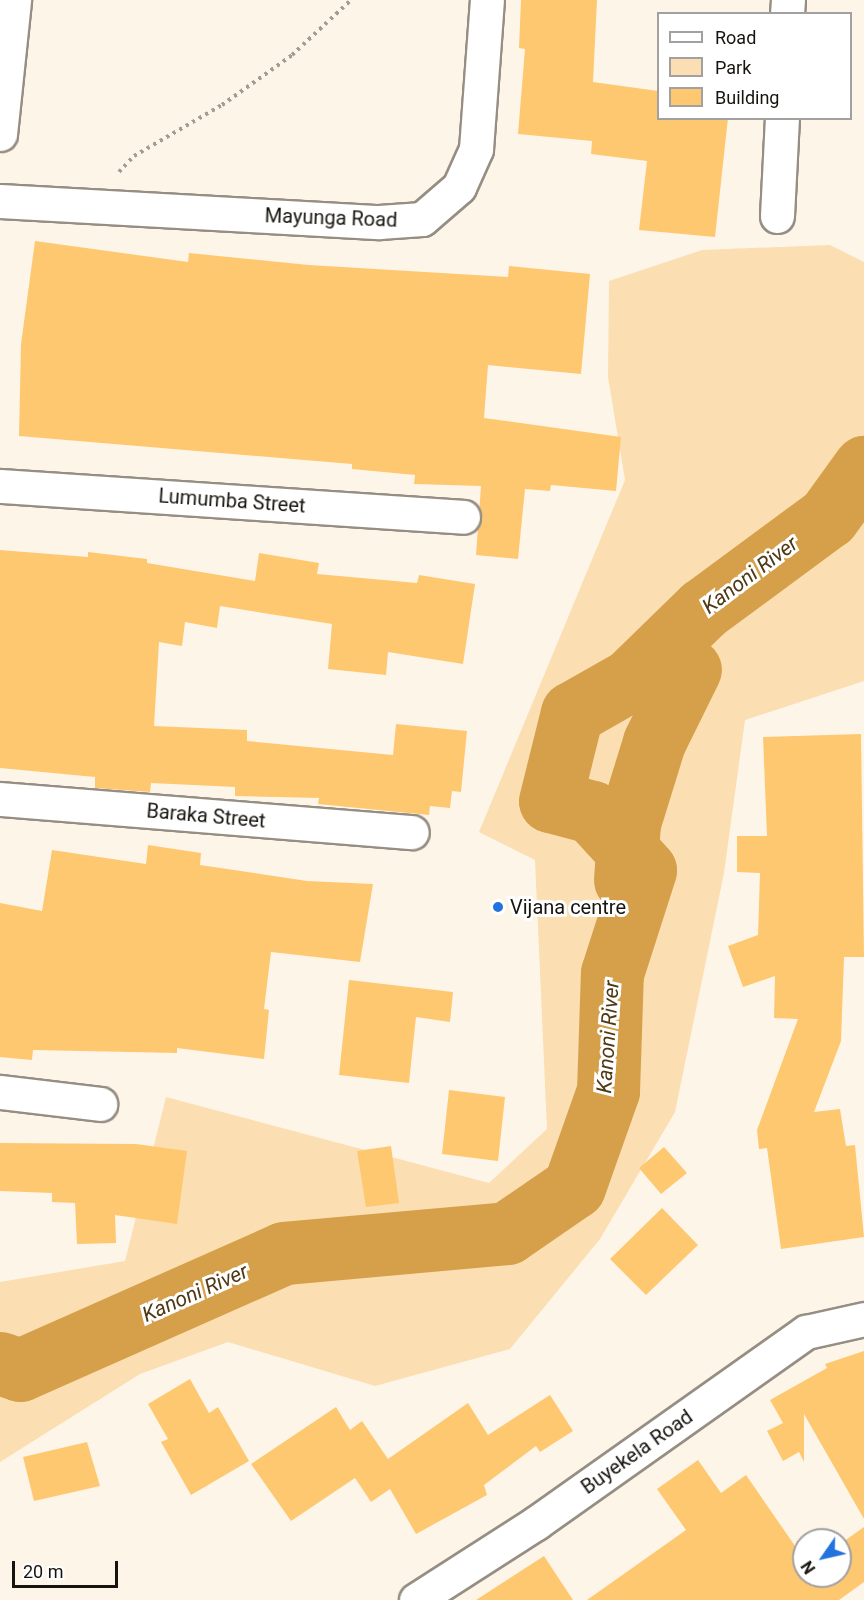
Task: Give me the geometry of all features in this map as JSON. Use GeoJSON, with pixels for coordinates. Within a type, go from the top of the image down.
{"type":"FeatureCollection","features":[{"type":"Feature","properties":{"kind":"street"},"geometry":{"type":"LineString","coordinates":[[0,134],[14,0]]}},
{"type":"Feature","properties":{"kind":"street","name":"Mayunga Road"},"geometry":{"type":"LineString","coordinates":[[0,201],[379,222],[422,219],[459,187],[476,149],[487,0]]}},
{"type":"Feature","properties":{"kind":"street"},"geometry":{"type":"LineString","coordinates":[[777,216],[782,120]]}},
{"type":"Feature","properties":{"kind":"street","name":"Lumumba Street"},"geometry":{"type":"LineString","coordinates":[[0,486],[463,517]]}},
{"type":"Feature","properties":{"kind":"street","name":"Baraka Street"},"geometry":{"type":"LineString","coordinates":[[0,799],[412,832]]}},
{"type":"Feature","properties":{"kind":"street"},"geometry":{"type":"LineString","coordinates":[[0,1092],[100,1104]]}},
{"type":"Feature","properties":{"kind":"street","name":"Buyekela Road"},"geometry":{"type":"LineString","coordinates":[[437,1595],[806,1332],[864,1319]]}},
{"type":"Feature","properties":{"kind":"path"},"geometry":{"type":"LineString","coordinates":[[86,207],[134,156],[222,105],[283,62],[351,0]]}},
{"type":"Feature","properties":{"kind":"green space"},"geometry":{"type":"Polygon","coordinates":[[[830,245],[864,262],[864,681],[745,720],[724,873],[675,1112],[600,1239],[510,1349],[375,1386],[228,1342],[140,1374],[0,1462],[0,1282],[125,1261],[166,1097],[489,1183],[547,1129],[535,860],[479,832],[625,480],[608,377],[609,281],[702,250],[830,245]]]}},
{"type":"Feature","properties":{"kind":"building"},"geometry":{"type":"Polygon","coordinates":[[[521,0],[597,0],[593,82],[657,91],[657,120],[728,120],[715,237],[639,230],[647,161],[591,154],[592,141],[518,134],[525,49],[519,48],[521,0]]]}},
{"type":"Feature","properties":{"kind":"building"},"geometry":{"type":"Polygon","coordinates":[[[35,241],[188,262],[189,253],[309,265],[508,277],[509,266],[590,274],[581,374],[488,365],[484,418],[621,437],[616,491],[551,485],[550,491],[525,489],[518,559],[476,555],[481,486],[414,484],[415,475],[352,469],[352,464],[19,436],[21,344],[35,241]]]}},
{"type":"Feature","properties":{"kind":"building"},"geometry":{"type":"Polygon","coordinates":[[[0,550],[88,557],[88,552],[147,559],[147,563],[255,581],[259,553],[319,563],[317,574],[417,583],[419,575],[475,584],[463,664],[388,652],[386,675],[328,669],[332,624],[220,606],[217,628],[185,622],[182,646],[159,642],[154,726],[247,730],[247,741],[393,755],[396,724],[467,731],[461,792],[452,791],[450,808],[430,806],[429,815],[318,804],[319,798],[235,796],[235,787],[151,783],[150,792],[95,788],[95,777],[0,768],[0,550]]]}},
{"type":"Feature","properties":{"kind":"building"},"geometry":{"type":"Polygon","coordinates":[[[861,734],[864,957],[844,957],[841,1041],[814,1112],[840,1109],[846,1146],[855,1145],[864,1237],[781,1249],[767,1148],[759,1149],[757,1130],[798,1019],[774,1018],[775,976],[743,987],[728,946],[758,935],[760,873],[737,872],[737,836],[767,836],[763,737],[861,734]]]}},
{"type":"Feature","properties":{"kind":"building"},"geometry":{"type":"Polygon","coordinates":[[[148,845],[201,853],[200,865],[307,881],[373,884],[360,962],[271,952],[264,1009],[269,1010],[264,1059],[177,1048],[177,1053],[33,1050],[32,1060],[0,1057],[0,903],[42,911],[52,850],[146,864],[148,845]]]}},
{"type":"Feature","properties":{"kind":"building"},"geometry":{"type":"Polygon","coordinates":[[[349,980],[453,992],[450,1022],[416,1017],[409,1083],[339,1075],[349,980]]]}},
{"type":"Feature","properties":{"kind":"building"},"geometry":{"type":"Polygon","coordinates":[[[449,1090],[505,1097],[498,1161],[442,1154],[449,1090]]]}},
{"type":"Feature","properties":{"kind":"building"},"geometry":{"type":"Polygon","coordinates":[[[0,1143],[136,1144],[187,1151],[177,1224],[115,1215],[116,1243],[77,1244],[75,1203],[52,1202],[52,1193],[0,1191],[0,1143]]]}},
{"type":"Feature","properties":{"kind":"building"},"geometry":{"type":"Polygon","coordinates":[[[391,1146],[399,1203],[366,1207],[357,1151],[391,1146]]]}},
{"type":"Feature","properties":{"kind":"building"},"geometry":{"type":"Polygon","coordinates":[[[664,1147],[687,1173],[661,1194],[639,1168],[664,1147]]]}},
{"type":"Feature","properties":{"kind":"building"},"geometry":{"type":"Polygon","coordinates":[[[662,1208],[698,1245],[646,1295],[610,1259],[662,1208]]]}},
{"type":"Feature","properties":{"kind":"building"},"geometry":{"type":"Polygon","coordinates":[[[864,1351],[864,1519],[804,1414],[804,1462],[799,1452],[783,1461],[767,1431],[783,1423],[770,1400],[827,1368],[825,1364],[864,1351]]]}},
{"type":"Feature","properties":{"kind":"building"},"geometry":{"type":"Polygon","coordinates":[[[190,1379],[209,1413],[218,1407],[249,1461],[191,1495],[161,1442],[168,1439],[148,1404],[190,1379]]]}},
{"type":"Feature","properties":{"kind":"building"},"geometry":{"type":"Polygon","coordinates":[[[550,1395],[573,1431],[540,1452],[536,1446],[484,1485],[487,1495],[416,1534],[390,1489],[371,1502],[355,1478],[291,1521],[251,1464],[336,1407],[350,1430],[362,1421],[388,1459],[468,1403],[488,1435],[550,1395]]]}},
{"type":"Feature","properties":{"kind":"building"},"geometry":{"type":"Polygon","coordinates":[[[87,1442],[100,1486],[34,1501],[23,1457],[87,1442]]]}},
{"type":"Feature","properties":{"kind":"building"},"geometry":{"type":"Polygon","coordinates":[[[698,1460],[721,1493],[746,1475],[792,1542],[792,1588],[852,1588],[852,1536],[864,1527],[864,1582],[839,1600],[587,1600],[686,1530],[657,1489],[698,1460]]]}},
{"type":"Feature","properties":{"kind":"building"},"geometry":{"type":"Polygon","coordinates":[[[544,1556],[573,1600],[476,1600],[544,1556]]]}},
{"type":"Feature","properties":{"kind":"waterway","name":"Kanoni River"},"geometry":{"type":"LineString","coordinates":[[0,1363],[20,1370],[284,1253],[507,1233],[574,1187],[608,1091],[612,973],[645,870],[592,812],[550,801],[572,713],[630,680],[703,609],[828,517],[864,467]]}},
{"type":"Feature","properties":{"kind":"waterway"},"geometry":{"type":"LineString","coordinates":[[625,880],[629,823],[654,742],[690,669]]}},
{"type":"Feature","properties":{"kind":"place","name":"Vijana centre"},"geometry":{"type":"Point","coordinates":[498,907]}}]}
